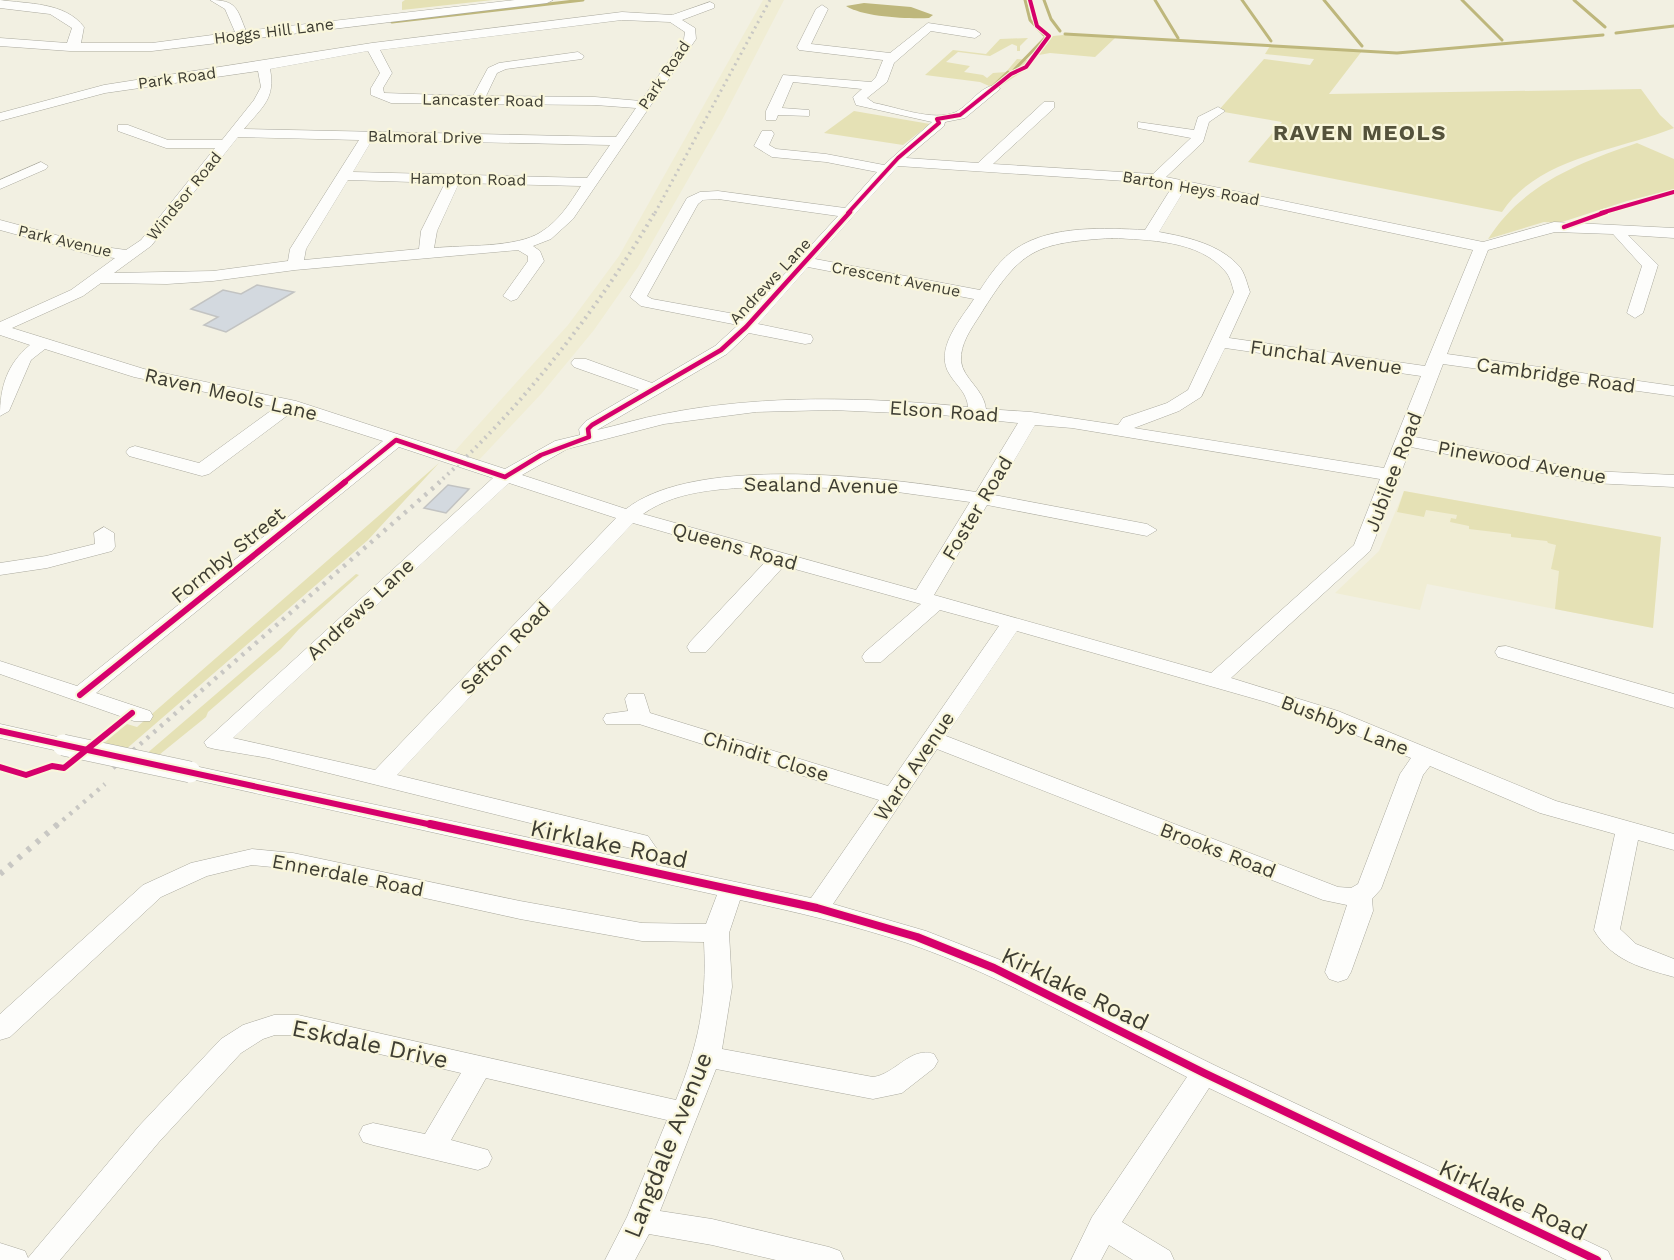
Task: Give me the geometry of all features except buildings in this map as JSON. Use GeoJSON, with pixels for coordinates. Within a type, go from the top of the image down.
{"type":"FeatureCollection","features":[{"type":"Feature","properties":{"kind":"street"},"geometry":{"type":"LineString","coordinates":[[216,0],[230,8],[242,35]]}},
{"type":"Feature","properties":{"kind":"street","name":"Hoggs Hill Lane"},"geometry":{"type":"LineString","coordinates":[[0,42],[70,47],[152,47],[242,35],[284,45],[547,0]]}},
{"type":"Feature","properties":{"kind":"street"},"geometry":{"type":"LineString","coordinates":[[632,15],[633,0]]}},
{"type":"Feature","properties":{"kind":"street"},"geometry":{"type":"LineString","coordinates":[[0,4],[42,10],[70,19],[78,27],[76,41],[70,47]]}},
{"type":"Feature","properties":{"kind":"street"},"geometry":{"type":"LineString","coordinates":[[673,19],[710,6]]}},
{"type":"Feature","properties":{"kind":"street"},"geometry":{"type":"LineString","coordinates":[[822,9],[803,47],[893,57]]}},
{"type":"Feature","properties":{"kind":"street","name":"Park Road"},"geometry":{"type":"LineString","coordinates":[[0,117],[104,89],[262,66],[284,45],[372,46],[632,15],[673,19],[687,26],[691,31],[690,39],[592,182],[562,223],[546,236],[521,245],[167,279],[100,278]]}},
{"type":"Feature","properties":{"kind":"street"},"geometry":{"type":"LineString","coordinates":[[975,34],[928,27],[893,57],[886,65],[884,76],[860,97],[865,104],[937,119],[960,115],[994,89]]}},
{"type":"Feature","properties":{"kind":"street","name":"Lancaster Road"},"geometry":{"type":"LineString","coordinates":[[372,46],[387,73],[377,88],[378,95],[391,99],[596,101],[644,105]]}},
{"type":"Feature","properties":{"kind":"street"},"geometry":{"type":"LineString","coordinates":[[477,101],[492,72],[503,66],[578,56]]}},
{"type":"Feature","properties":{"kind":"street","name":"Windsor Road"},"geometry":{"type":"LineString","coordinates":[[0,329],[77,292],[100,278],[155,233],[260,101],[267,87],[262,66]]}},
{"type":"Feature","properties":{"kind":"street"},"geometry":{"type":"LineString","coordinates":[[804,113],[772,114],[788,78],[873,86]]}},
{"type":"Feature","properties":{"kind":"street"},"geometry":{"type":"LineString","coordinates":[[421,127],[435,100]]}},
{"type":"Feature","properties":{"kind":"street"},"geometry":{"type":"LineString","coordinates":[[981,168],[1049,105]]}},
{"type":"Feature","properties":{"kind":"street"},"geometry":{"type":"LineString","coordinates":[[1156,179],[1198,139],[1203,120],[1218,111]]}},
{"type":"Feature","properties":{"kind":"street","name":"Andrews Lane"},"geometry":{"type":"LineString","coordinates":[[589,437],[590,426],[721,350],[749,324],[892,166],[939,123],[937,119]]}},
{"type":"Feature","properties":{"kind":"street"},"geometry":{"type":"LineString","coordinates":[[1143,125],[1199,135]]}},
{"type":"Feature","properties":{"kind":"street","name":"Balmoral Drive"},"geometry":{"type":"LineString","coordinates":[[124,128],[166,144],[228,139],[368,136],[421,127],[618,141]]}},
{"type":"Feature","properties":{"kind":"street","name":"Barton Heys Road"},"geometry":{"type":"LineString","coordinates":[[767,134],[761,146],[772,153],[892,166],[981,168],[1156,179],[1483,247]]}},
{"type":"Feature","properties":{"kind":"street"},"geometry":{"type":"LineString","coordinates":[[295,265],[298,249],[368,136]]}},
{"type":"Feature","properties":{"kind":"street"},"geometry":{"type":"LineString","coordinates":[[0,185],[41,166]]}},
{"type":"Feature","properties":{"kind":"street","name":"Hampton Road"},"geometry":{"type":"LineString","coordinates":[[344,176],[592,182]]}},
{"type":"Feature","properties":{"kind":"street"},"geometry":{"type":"LineString","coordinates":[[426,254],[429,231],[454,179]]}},
{"type":"Feature","properties":{"kind":"street"},"geometry":{"type":"LineString","coordinates":[[1150,234],[1181,184]]}},
{"type":"Feature","properties":{"kind":"street"},"geometry":{"type":"LineString","coordinates":[[805,339],[749,324],[653,304],[638,297],[692,201],[700,196],[718,195],[850,213]]}},
{"type":"Feature","properties":{"kind":"street","name":"Park Avenue"},"geometry":{"type":"LineString","coordinates":[[0,225],[96,251],[130,255]]}},
{"type":"Feature","properties":{"kind":"street"},"geometry":{"type":"LineString","coordinates":[[1483,247],[1554,227],[1674,233]]}},
{"type":"Feature","properties":{"kind":"street"},"geometry":{"type":"LineString","coordinates":[[1619,231],[1622,238],[1650,265],[1635,313]]}},
{"type":"Feature","properties":{"kind":"street"},"geometry":{"type":"LineString","coordinates":[[977,413],[975,394],[956,373],[951,362],[958,337],[1011,260],[1036,244],[1084,232],[1150,234],[1203,249],[1235,273],[1241,287],[1241,296],[1195,393],[1173,407],[1130,422],[1123,430]]}},
{"type":"Feature","properties":{"kind":"street"},"geometry":{"type":"LineString","coordinates":[[511,296],[537,261],[536,254],[521,245]]}},
{"type":"Feature","properties":{"kind":"street","name":"Jubilee Road"},"geometry":{"type":"LineString","coordinates":[[1216,680],[1359,551],[1367,540],[1477,255],[1483,247]]}},
{"type":"Feature","properties":{"kind":"street","name":"Crescent Avenue"},"geometry":{"type":"LineString","coordinates":[[806,262],[985,296]]}},
{"type":"Feature","properties":{"kind":"street","name":"Raven Meols Lane"},"geometry":{"type":"LineString","coordinates":[[0,329],[41,344],[140,373],[290,405],[461,463]]}},
{"type":"Feature","properties":{"kind":"street","name":"Funchal Avenue"},"geometry":{"type":"LineString","coordinates":[[1220,342],[1435,365]]}},
{"type":"Feature","properties":{"kind":"street"},"geometry":{"type":"LineString","coordinates":[[0,411],[24,358],[41,344]]}},
{"type":"Feature","properties":{"kind":"street"},"geometry":{"type":"LineString","coordinates":[[580,363],[655,390]]}},
{"type":"Feature","properties":{"kind":"street","name":"Cambridge Road"},"geometry":{"type":"LineString","coordinates":[[1435,365],[1674,391]]}},
{"type":"Feature","properties":{"kind":"street"},"geometry":{"type":"LineString","coordinates":[[135,452],[202,470],[290,405]]}},
{"type":"Feature","properties":{"kind":"street","name":"Elson Road"},"geometry":{"type":"LineString","coordinates":[[505,477],[540,455],[589,437],[664,419],[756,407],[877,406],[1031,417],[1392,475]]}},
{"type":"Feature","properties":{"kind":"street","name":"Foster Road"},"geometry":{"type":"LineString","coordinates":[[873,657],[929,600],[983,499],[1031,417]]}},
{"type":"Feature","properties":{"kind":"street","name":"Formby Street"},"geometry":{"type":"LineString","coordinates":[[80,695],[396,440]]}},
{"type":"Feature","properties":{"kind":"street","name":"Pinewood Avenue"},"geometry":{"type":"LineString","coordinates":[[1406,441],[1592,477],[1674,481]]}},
{"type":"Feature","properties":{"kind":"street","name":"Queens Road"},"geometry":{"type":"LineString","coordinates":[[461,463],[629,516],[1011,624]]}},
{"type":"Feature","properties":{"kind":"street","name":"Andrews Lane"},"geometry":{"type":"LineString","coordinates":[[215,742],[505,477]]}},
{"type":"Feature","properties":{"kind":"street","name":"Sealand Avenue"},"geometry":{"type":"LineString","coordinates":[[629,516],[645,503],[663,496],[708,486],[761,481],[861,482],[983,499],[1148,530]]}},
{"type":"Feature","properties":{"kind":"street","name":"Sefton Road"},"geometry":{"type":"LineString","coordinates":[[380,779],[629,516]]}},
{"type":"Feature","properties":{"kind":"street"},"geometry":{"type":"LineString","coordinates":[[0,569],[47,562],[105,547],[104,533]]}},
{"type":"Feature","properties":{"kind":"street"},"geometry":{"type":"LineString","coordinates":[[698,647],[780,558]]}},
{"type":"Feature","properties":{"kind":"street","name":"Bushbys Lane"},"geometry":{"type":"LineString","coordinates":[[1011,624],[1216,680],[1330,716],[1548,807],[1674,842]]}},
{"type":"Feature","properties":{"kind":"street","name":"Ward Avenue"},"geometry":{"type":"LineString","coordinates":[[817,908],[1011,624]]}},
{"type":"Feature","properties":{"kind":"street"},"geometry":{"type":"LineString","coordinates":[[1506,652],[1674,701]]}},
{"type":"Feature","properties":{"kind":"street"},"geometry":{"type":"LineString","coordinates":[[0,667],[142,716]]}},
{"type":"Feature","properties":{"kind":"street","name":"Chindit Close"},"geometry":{"type":"LineString","coordinates":[[614,719],[638,708],[893,796]]}},
{"type":"Feature","properties":{"kind":"street","name":"Kirklake Road"},"geometry":{"type":"LineString","coordinates":[[0,731],[817,908],[917,937],[994,968],[1204,1073],[1596,1260]]}},
{"type":"Feature","properties":{"kind":"street","name":"Brooks Road"},"geometry":{"type":"LineString","coordinates":[[931,739],[1332,894],[1346,897],[1360,895]]}},
{"type":"Feature","properties":{"kind":"street","name":"Kirklake Road"},"geometry":{"type":"LineString","coordinates":[[215,742],[268,751],[639,842],[647,852],[642,869]]}},
{"type":"Feature","properties":{"kind":"street"},"geometry":{"type":"LineString","coordinates":[[1338,972],[1360,911],[1360,895],[1371,884],[1412,774],[1425,756]]}},
{"type":"Feature","properties":{"kind":"street"},"geometry":{"type":"LineString","coordinates":[[1628,829],[1607,930],[1611,939],[1628,951],[1674,968]]}},
{"type":"Feature","properties":{"kind":"street","name":"Ennerdale Road"},"geometry":{"type":"LineString","coordinates":[[0,1030],[152,891],[200,869],[252,857],[293,861],[520,910],[642,932],[716,933]]}},
{"type":"Feature","properties":{"kind":"street","name":"Langdale Avenue"},"geometry":{"type":"LineString","coordinates":[[620,1260],[641,1220],[707,1057],[719,987],[716,933],[731,889]]}},
{"type":"Feature","properties":{"kind":"street","name":"Eskdale Drive"},"geometry":{"type":"LineString","coordinates":[[42,1260],[156,1126],[231,1046],[253,1032],[274,1025],[298,1025],[686,1113]]}},
{"type":"Feature","properties":{"kind":"street"},"geometry":{"type":"LineString","coordinates":[[707,1057],[873,1088],[891,1085],[924,1061]]}},
{"type":"Feature","properties":{"kind":"street"},"geometry":{"type":"LineString","coordinates":[[432,1147],[479,1067]]}},
{"type":"Feature","properties":{"kind":"street"},"geometry":{"type":"LineString","coordinates":[[1086,1260],[1103,1226],[1204,1073]]}},
{"type":"Feature","properties":{"kind":"street"},"geometry":{"type":"LineString","coordinates":[[373,1134],[478,1158]]}},
{"type":"Feature","properties":{"kind":"street"},"geometry":{"type":"LineString","coordinates":[[641,1220],[712,1232],[829,1260]]}},
{"type":"Feature","properties":{"kind":"street"},"geometry":{"type":"LineString","coordinates":[[1103,1226],[1159,1260]]}},
{"type":"Feature","properties":{"kind":"street"},"geometry":{"type":"LineString","coordinates":[[0,1256],[14,1260]]}},
{"type":"Feature","properties":{"kind":"shaded area"},"geometry":{"type":"Polygon","coordinates":[[[405,0],[493,0],[402,10],[402,2],[405,0]]]}},
{"type":"Feature","properties":{"kind":"shaded area"},"geometry":{"type":"Polygon","coordinates":[[[763,0],[784,0],[722,120],[638,267],[594,330],[542,393],[478,461],[453,453],[568,325],[619,256],[763,0]]]}},
{"type":"Feature","properties":{"kind":"shaded area"},"geometry":{"type":"Polygon","coordinates":[[[864,3],[911,7],[933,15],[929,18],[886,16],[863,13],[846,6],[864,3]]]}},
{"type":"Feature","properties":{"kind":"shaded area"},"geometry":{"type":"Polygon","coordinates":[[[1073,34],[1115,38],[1095,57],[1050,53],[1039,55],[1053,36],[1073,34]]]}},
{"type":"Feature","properties":{"kind":"shaded area"},"geometry":{"type":"Polygon","coordinates":[[[1028,38],[1020,46],[1020,51],[1017,51],[1017,46],[1012,44],[990,56],[958,52],[946,62],[970,66],[964,72],[983,75],[987,78],[993,73],[1006,72],[1017,59],[1029,60],[1019,71],[1022,72],[996,89],[980,82],[925,75],[953,50],[986,54],[1000,39],[1028,38]]]}},
{"type":"Feature","properties":{"kind":"shaded area"},"geometry":{"type":"Polygon","coordinates":[[[1270,46],[1362,51],[1329,94],[1641,89],[1660,115],[1674,128],[1557,167],[1536,179],[1517,194],[1502,212],[1248,162],[1282,122],[1218,111],[1264,59],[1310,65],[1314,59],[1265,54],[1270,46]]]}},
{"type":"Feature","properties":{"kind":"shaded area"},"geometry":{"type":"Polygon","coordinates":[[[854,111],[930,124],[903,145],[824,133],[854,111]]]}},
{"type":"Feature","properties":{"kind":"shaded area"},"geometry":{"type":"Polygon","coordinates":[[[1637,143],[1674,159],[1674,189],[1627,201],[1559,223],[1544,222],[1488,239],[1517,204],[1553,178],[1637,143]]]}},
{"type":"Feature","properties":{"kind":"shaded area"},"geometry":{"type":"Polygon","coordinates":[[[439,463],[368,540],[117,757],[93,752],[127,724],[137,727],[439,463]]]}},
{"type":"Feature","properties":{"kind":"shaded area"},"geometry":{"type":"Polygon","coordinates":[[[1404,491],[1661,537],[1653,628],[1427,584],[1420,610],[1335,593],[1379,551],[1404,491]]]}},
{"type":"Feature","properties":{"kind":"shaded area"},"geometry":{"type":"Polygon","coordinates":[[[1404,491],[1661,537],[1653,628],[1555,609],[1559,571],[1551,569],[1556,545],[1547,541],[1511,537],[1511,534],[1469,529],[1469,526],[1450,522],[1451,518],[1456,519],[1457,515],[1426,510],[1424,517],[1397,512],[1404,491]]]}},
{"type":"Feature","properties":{"kind":"shaded area"},"geometry":{"type":"Polygon","coordinates":[[[356,574],[359,575],[299,629],[281,649],[208,712],[206,717],[149,763],[138,761],[356,574]]]}},
{"type":"Feature","properties":{"kind":"waterway"},"geometry":{"type":"LineString","coordinates":[[392,22],[583,0]]}},
{"type":"Feature","properties":{"kind":"waterway"},"geometry":{"type":"LineString","coordinates":[[1025,0],[1030,20],[1044,35]]}},
{"type":"Feature","properties":{"kind":"waterway"},"geometry":{"type":"LineString","coordinates":[[1044,0],[1051,19],[1060,31]]}},
{"type":"Feature","properties":{"kind":"waterway"},"geometry":{"type":"LineString","coordinates":[[1155,0],[1178,38]]}},
{"type":"Feature","properties":{"kind":"waterway"},"geometry":{"type":"LineString","coordinates":[[1242,0],[1271,41]]}},
{"type":"Feature","properties":{"kind":"waterway"},"geometry":{"type":"LineString","coordinates":[[1324,0],[1362,46]]}},
{"type":"Feature","properties":{"kind":"waterway"},"geometry":{"type":"LineString","coordinates":[[1462,0],[1502,40]]}},
{"type":"Feature","properties":{"kind":"waterway"},"geometry":{"type":"LineString","coordinates":[[1574,0],[1605,27]]}},
{"type":"Feature","properties":{"kind":"waterway"},"geometry":{"type":"LineString","coordinates":[[1616,33],[1674,26]]}},
{"type":"Feature","properties":{"kind":"waterway"},"geometry":{"type":"LineString","coordinates":[[1065,34],[1397,53],[1603,35]]}},
{"type":"Feature","properties":{"kind":"waterway"},"geometry":{"type":"LineString","coordinates":[[1014,70],[1045,38]]}},
{"type":"Feature","properties":{"kind":"waterway"},"geometry":{"type":"LineString","coordinates":[[990,89],[1008,72]]}},
{"type":"Feature","properties":{"kind":"railway"},"geometry":{"type":"LineString","coordinates":[[655,213],[770,0]]}},
{"type":"Feature","properties":{"kind":"railway"},"geometry":{"type":"LineString","coordinates":[[438,483],[498,424],[557,356],[610,284],[655,212]]}},
{"type":"Feature","properties":{"kind":"railway"},"geometry":{"type":"LineString","coordinates":[[113,768],[440,482]]}},
{"type":"Feature","properties":{"kind":"railway"},"geometry":{"type":"LineString","coordinates":[[56,826],[105,784]]}},
{"type":"Feature","properties":{"kind":"railway"},"geometry":{"type":"LineString","coordinates":[[0,874],[58,824]]}},
{"type":"Feature","properties":{"kind":"cycle path"},"geometry":{"type":"LineString","coordinates":[[80,695],[396,440],[505,477],[541,455],[589,437],[588,429],[592,425],[721,350],[746,327],[898,158],[939,123],[937,119],[960,115],[1011,74],[1026,67],[1049,36],[1037,26],[1030,0]]}},
{"type":"Feature","properties":{"kind":"cycle path"},"geometry":{"type":"LineString","coordinates":[[1564,227],[1588,217],[1674,192]]}},
{"type":"Feature","properties":{"kind":"cycle path"},"geometry":{"type":"LineString","coordinates":[[0,767],[26,775],[52,766],[64,768],[132,713]]}},
{"type":"Feature","properties":{"kind":"cycle path"},"geometry":{"type":"LineString","coordinates":[[0,731],[817,908],[917,937],[994,968],[1204,1073],[1597,1260]]}},
{"type":"Feature","properties":{"kind":"district","name":"RAVEN MEOLS"},"geometry":{"type":"Point","coordinates":[1360,132]}}]}
